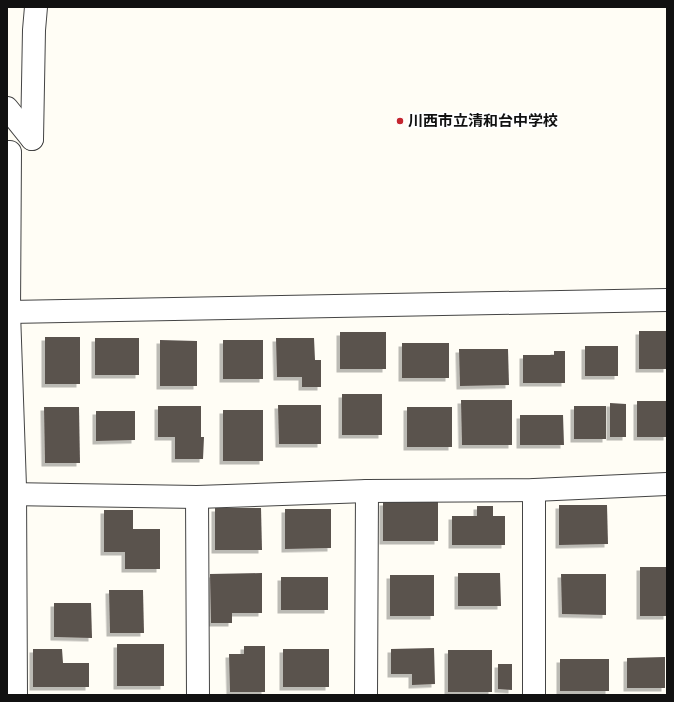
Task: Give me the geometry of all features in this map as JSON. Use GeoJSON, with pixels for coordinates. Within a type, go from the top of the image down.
{"type":"FeatureCollection","features":[{"type":"Feature","properties":{"kind":"street"},"geometry":{"type":"LineString","coordinates":[[7,108],[32,139],[34,30],[36,7]]}},
{"type":"Feature","properties":{"kind":"street"},"geometry":{"type":"LineString","coordinates":[[7,152],[10,152],[8,312],[16,695]]}},
{"type":"Feature","properties":{"kind":"street"},"geometry":{"type":"LineString","coordinates":[[8,312],[667,300]]}},
{"type":"Feature","properties":{"kind":"street"},"geometry":{"type":"LineString","coordinates":[[11,494],[196,497],[366,491],[534,490],[667,484]]}},
{"type":"Feature","properties":{"kind":"street"},"geometry":{"type":"LineString","coordinates":[[534,490],[534,695]]}},
{"type":"Feature","properties":{"kind":"street"},"geometry":{"type":"LineString","coordinates":[[366,491],[366,695]]}},
{"type":"Feature","properties":{"kind":"street"},"geometry":{"type":"LineString","coordinates":[[196,497],[198,695]]}},
{"type":"Feature","properties":{"kind":"building"},"geometry":{"type":"Polygon","coordinates":[[[639,331],[667,331],[667,369],[639,369],[639,331]]]}},
{"type":"Feature","properties":{"kind":"building"},"geometry":{"type":"Polygon","coordinates":[[[340,332],[386,332],[386,369],[340,369],[340,332]]]}},
{"type":"Feature","properties":{"kind":"building"},"geometry":{"type":"Polygon","coordinates":[[[45,337],[80,337],[80,384],[45,384],[45,337]]]}},
{"type":"Feature","properties":{"kind":"building"},"geometry":{"type":"Polygon","coordinates":[[[95,338],[139,338],[139,375],[95,375],[95,338]]]}},
{"type":"Feature","properties":{"kind":"building"},"geometry":{"type":"Polygon","coordinates":[[[276,338],[314,338],[315,360],[321,360],[321,387],[302,387],[302,377],[277,377],[276,338]]]}},
{"type":"Feature","properties":{"kind":"building"},"geometry":{"type":"Polygon","coordinates":[[[160,340],[197,341],[197,386],[160,386],[160,340]]]}},
{"type":"Feature","properties":{"kind":"building"},"geometry":{"type":"Polygon","coordinates":[[[223,340],[263,340],[263,379],[223,379],[223,340]]]}},
{"type":"Feature","properties":{"kind":"building"},"geometry":{"type":"Polygon","coordinates":[[[402,343],[449,343],[449,378],[402,378],[402,343]]]}},
{"type":"Feature","properties":{"kind":"building"},"geometry":{"type":"Polygon","coordinates":[[[585,346],[618,346],[618,376],[585,376],[585,346]]]}},
{"type":"Feature","properties":{"kind":"building"},"geometry":{"type":"Polygon","coordinates":[[[459,349],[508,349],[509,385],[460,386],[459,349]]]}},
{"type":"Feature","properties":{"kind":"building"},"geometry":{"type":"Polygon","coordinates":[[[554,351],[565,351],[565,383],[523,383],[523,355],[554,355],[554,351]]]}},
{"type":"Feature","properties":{"kind":"building"},"geometry":{"type":"Polygon","coordinates":[[[342,394],[382,394],[382,435],[342,435],[342,394]]]}},
{"type":"Feature","properties":{"kind":"building"},"geometry":{"type":"Polygon","coordinates":[[[461,400],[512,400],[512,445],[462,445],[461,400]]]}},
{"type":"Feature","properties":{"kind":"building"},"geometry":{"type":"Polygon","coordinates":[[[637,401],[667,401],[667,437],[637,437],[637,401]]]}},
{"type":"Feature","properties":{"kind":"building"},"geometry":{"type":"Polygon","coordinates":[[[610,403],[626,404],[626,437],[610,437],[610,403]]]}},
{"type":"Feature","properties":{"kind":"building"},"geometry":{"type":"Polygon","coordinates":[[[278,405],[321,405],[321,444],[279,444],[278,405]]]}},
{"type":"Feature","properties":{"kind":"building"},"geometry":{"type":"Polygon","coordinates":[[[158,406],[201,406],[201,437],[204,437],[203,459],[175,459],[175,437],[158,437],[158,406]]]}},
{"type":"Feature","properties":{"kind":"building"},"geometry":{"type":"Polygon","coordinates":[[[574,406],[606,406],[606,439],[574,439],[574,406]]]}},
{"type":"Feature","properties":{"kind":"building"},"geometry":{"type":"Polygon","coordinates":[[[44,407],[79,407],[80,463],[45,463],[44,407]]]}},
{"type":"Feature","properties":{"kind":"building"},"geometry":{"type":"Polygon","coordinates":[[[407,407],[452,407],[452,447],[407,447],[407,407]]]}},
{"type":"Feature","properties":{"kind":"building"},"geometry":{"type":"Polygon","coordinates":[[[223,410],[263,410],[263,461],[223,461],[223,410]]]}},
{"type":"Feature","properties":{"kind":"building"},"geometry":{"type":"Polygon","coordinates":[[[96,411],[135,411],[135,440],[96,441],[96,411]]]}},
{"type":"Feature","properties":{"kind":"building"},"geometry":{"type":"Polygon","coordinates":[[[520,415],[563,415],[564,445],[520,445],[520,415]]]}},
{"type":"Feature","properties":{"kind":"building"},"geometry":{"type":"Polygon","coordinates":[[[383,502],[438,502],[438,541],[383,541],[383,502]]]}},
{"type":"Feature","properties":{"kind":"building"},"geometry":{"type":"Polygon","coordinates":[[[559,505],[607,505],[608,544],[559,545],[559,505]]]}},
{"type":"Feature","properties":{"kind":"building"},"geometry":{"type":"Polygon","coordinates":[[[477,506],[493,506],[493,516],[505,516],[505,545],[452,545],[452,516],[477,516],[477,506]]]}},
{"type":"Feature","properties":{"kind":"building"},"geometry":{"type":"Polygon","coordinates":[[[215,508],[261,508],[262,550],[215,550],[215,508]]]}},
{"type":"Feature","properties":{"kind":"building"},"geometry":{"type":"Polygon","coordinates":[[[285,509],[331,509],[331,548],[285,549],[285,509]]]}},
{"type":"Feature","properties":{"kind":"building"},"geometry":{"type":"Polygon","coordinates":[[[104,510],[133,510],[133,529],[160,529],[160,569],[125,569],[125,552],[104,552],[104,510]]]}},
{"type":"Feature","properties":{"kind":"building"},"geometry":{"type":"Polygon","coordinates":[[[640,567],[667,567],[667,616],[640,616],[640,567]]]}},
{"type":"Feature","properties":{"kind":"building"},"geometry":{"type":"Polygon","coordinates":[[[262,573],[262,613],[232,613],[232,623],[211,623],[210,574],[262,573]]]}},
{"type":"Feature","properties":{"kind":"building"},"geometry":{"type":"Polygon","coordinates":[[[458,573],[500,573],[501,606],[458,606],[458,573]]]}},
{"type":"Feature","properties":{"kind":"building"},"geometry":{"type":"Polygon","coordinates":[[[561,574],[606,574],[606,615],[562,614],[561,574]]]}},
{"type":"Feature","properties":{"kind":"building"},"geometry":{"type":"Polygon","coordinates":[[[390,575],[434,575],[434,616],[390,616],[390,575]]]}},
{"type":"Feature","properties":{"kind":"building"},"geometry":{"type":"Polygon","coordinates":[[[281,577],[328,577],[328,610],[281,610],[281,577]]]}},
{"type":"Feature","properties":{"kind":"building"},"geometry":{"type":"Polygon","coordinates":[[[109,590],[143,590],[144,633],[110,633],[109,590]]]}},
{"type":"Feature","properties":{"kind":"building"},"geometry":{"type":"Polygon","coordinates":[[[54,603],[91,603],[92,638],[54,637],[54,603]]]}},
{"type":"Feature","properties":{"kind":"building"},"geometry":{"type":"Polygon","coordinates":[[[117,644],[164,644],[164,686],[117,686],[117,644]]]}},
{"type":"Feature","properties":{"kind":"building"},"geometry":{"type":"Polygon","coordinates":[[[244,646],[265,646],[265,692],[230,692],[229,654],[244,654],[244,646]]]}},
{"type":"Feature","properties":{"kind":"building"},"geometry":{"type":"Polygon","coordinates":[[[434,648],[435,684],[412,685],[412,674],[391,674],[391,649],[434,648]]]}},
{"type":"Feature","properties":{"kind":"building"},"geometry":{"type":"Polygon","coordinates":[[[33,649],[62,649],[63,663],[89,663],[89,687],[33,687],[33,649]]]}},
{"type":"Feature","properties":{"kind":"building"},"geometry":{"type":"Polygon","coordinates":[[[283,649],[329,649],[329,687],[283,687],[283,649]]]}},
{"type":"Feature","properties":{"kind":"building"},"geometry":{"type":"Polygon","coordinates":[[[448,650],[492,650],[492,692],[448,692],[448,650]]]}},
{"type":"Feature","properties":{"kind":"building"},"geometry":{"type":"Polygon","coordinates":[[[665,657],[665,688],[627,688],[627,658],[665,657]]]}},
{"type":"Feature","properties":{"kind":"building"},"geometry":{"type":"Polygon","coordinates":[[[560,659],[609,659],[609,691],[560,691],[560,659]]]}},
{"type":"Feature","properties":{"kind":"building"},"geometry":{"type":"Polygon","coordinates":[[[498,664],[512,664],[512,690],[498,689],[498,664]]]}},
{"type":"Feature","properties":{"kind":"place","name":"川西市立清和台中学校"},"geometry":{"type":"Point","coordinates":[400,121]}}]}
